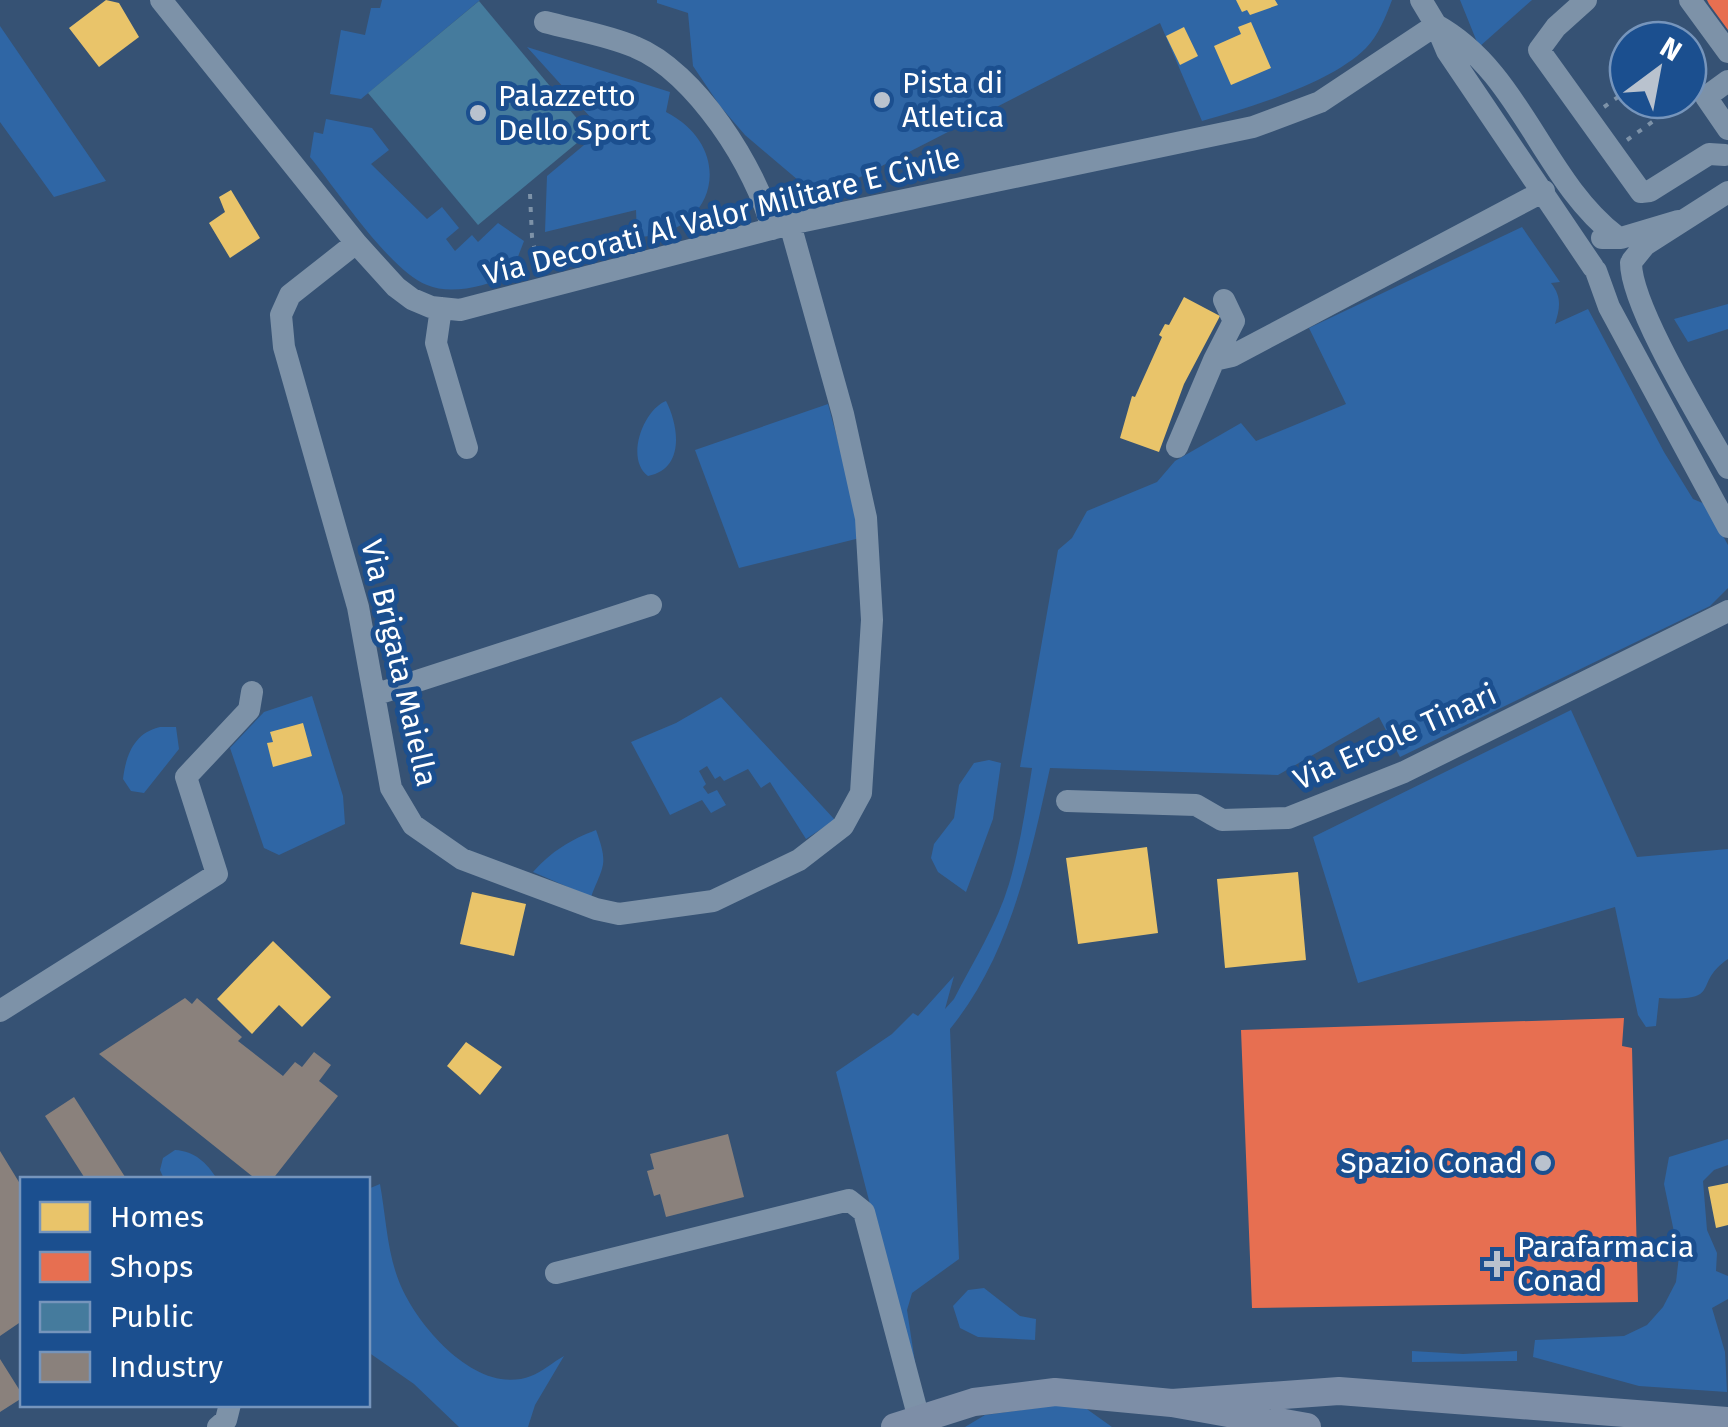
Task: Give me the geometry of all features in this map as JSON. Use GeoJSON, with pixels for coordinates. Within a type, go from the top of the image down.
{"type":"FeatureCollection","features":[{"type":"Feature","properties":{"kind":"main road"},"geometry":{"type":"LineString","coordinates":[[1172,1403],[1340,1391],[1728,1421]]}},
{"type":"Feature","properties":{"kind":"main road"},"geometry":{"type":"LineString","coordinates":[[907,1423],[974,1402],[1054,1392],[1172,1403],[1307,1427]]}},
{"type":"Feature","properties":{"kind":"street"},"geometry":{"type":"LineString","coordinates":[[161,0],[356,244],[404,294],[441,308],[436,343],[467,448]]}},
{"type":"Feature","properties":{"kind":"street"},"geometry":{"type":"LineString","coordinates":[[1420,0],[1436,25],[1446,52],[1594,269],[1613,278],[1626,272],[1645,245],[1728,192]]}},
{"type":"Feature","properties":{"kind":"street"},"geometry":{"type":"LineString","coordinates":[[1586,0],[1556,26],[1539,50],[1641,192],[1650,191],[1709,154],[1727,156]]}},
{"type":"Feature","properties":{"kind":"street"},"geometry":{"type":"LineString","coordinates":[[1690,0],[1728,52]]}},
{"type":"Feature","properties":{"kind":"street","name":"Via Brigata Maiella"},"geometry":{"type":"LineString","coordinates":[[356,244],[290,295],[281,315],[284,347],[358,607],[391,788],[413,825],[462,858],[596,909],[619,914],[713,901],[800,860],[843,826],[861,792],[872,620],[866,518],[843,414],[781,227],[712,114],[685,82],[638,47],[545,22]]}},
{"type":"Feature","properties":{"kind":"street"},"geometry":{"type":"LineString","coordinates":[[1436,25],[1480,58],[1584,207],[1630,248],[1642,308],[1722,443],[1728,468]]}},
{"type":"Feature","properties":{"kind":"street","name":"Via Decorati Al Valor Militare E Civile"},"geometry":{"type":"LineString","coordinates":[[441,308],[460,310],[781,227],[1253,127],[1320,102],[1436,25]]}},
{"type":"Feature","properties":{"kind":"street"},"geometry":{"type":"LineString","coordinates":[[1728,80],[1706,96],[1728,129]]}},
{"type":"Feature","properties":{"kind":"street"},"geometry":{"type":"LineString","coordinates":[[1223,358],[1544,192]]}},
{"type":"Feature","properties":{"kind":"street"},"geometry":{"type":"LineString","coordinates":[[1678,221],[1604,237],[1594,244],[1590,255],[1610,307],[1728,527]]}},
{"type":"Feature","properties":{"kind":"street"},"geometry":{"type":"LineString","coordinates":[[1177,447],[1223,358],[1234,321],[1224,300]]}},
{"type":"Feature","properties":{"kind":"street"},"geometry":{"type":"LineString","coordinates":[[374,695],[651,605]]}},
{"type":"Feature","properties":{"kind":"street","name":"Via Ercole Tinari"},"geometry":{"type":"LineString","coordinates":[[1067,801],[1196,805],[1222,820],[1288,818],[1404,772],[1728,611]]}},
{"type":"Feature","properties":{"kind":"street"},"geometry":{"type":"LineString","coordinates":[[0,1012],[216,874],[186,777],[249,710],[252,692]]}},
{"type":"Feature","properties":{"kind":"street"},"geometry":{"type":"LineString","coordinates":[[556,1272],[848,1200],[864,1212],[907,1423]]}},
{"type":"Feature","properties":{"kind":"path"},"geometry":{"type":"LineString","coordinates":[[1588,118],[1608,104]]}},
{"type":"Feature","properties":{"kind":"path"},"geometry":{"type":"LineString","coordinates":[[1611,151],[1655,120]]}},
{"type":"Feature","properties":{"kind":"path"},"geometry":{"type":"LineString","coordinates":[[530,194],[532,238],[542,288]]}},
{"type":"Feature","properties":{"kind":"shaded area"},"geometry":{"type":"Polygon","coordinates":[[[382,0],[480,0],[361,99],[330,94],[341,30],[365,35],[371,8],[380,8],[382,0]]]}},
{"type":"Feature","properties":{"kind":"shaded area","name":"Pista di Atletica"},"geometry":{"type":"Polygon","coordinates":[[[657,0],[1392,0],[1375,37],[1351,61],[1311,83],[1265,101],[1202,121],[1160,23],[833,191],[798,180],[745,135],[693,66],[688,13],[657,0]]]}},
{"type":"Feature","properties":{"kind":"shaded area"},"geometry":{"type":"Polygon","coordinates":[[[1460,0],[1532,0],[1479,47],[1460,0]]]}},
{"type":"Feature","properties":{"kind":"shaded area"},"geometry":{"type":"Polygon","coordinates":[[[0,26],[106,181],[54,197],[0,122],[0,26]]]}},
{"type":"Feature","properties":{"kind":"shaded area"},"geometry":{"type":"Polygon","coordinates":[[[527,47],[670,92],[666,112],[689,128],[703,147],[709,168],[708,188],[700,207],[685,222],[664,233],[637,237],[636,210],[545,232],[547,176],[602,130],[527,47]]]}},
{"type":"Feature","properties":{"kind":"shaded area"},"geometry":{"type":"Polygon","coordinates":[[[326,119],[372,128],[389,150],[371,164],[427,219],[442,207],[459,228],[446,239],[455,251],[472,235],[478,242],[498,223],[524,241],[511,275],[458,289],[437,288],[412,277],[380,247],[310,157],[314,132],[323,134],[326,119]]]}},
{"type":"Feature","properties":{"kind":"shaded area"},"geometry":{"type":"Polygon","coordinates":[[[1522,227],[1560,282],[1551,283],[1559,303],[1555,324],[1588,309],[1664,452],[1693,499],[1705,504],[1728,545],[1728,588],[1710,606],[1400,757],[1379,717],[1278,775],[1050,768],[1025,871],[1003,938],[971,1000],[950,1029],[959,1259],[912,1293],[907,1310],[916,1369],[911,1364],[836,1072],[892,1034],[913,1013],[918,1016],[954,976],[945,1009],[998,914],[1020,841],[1032,768],[1020,767],[1058,550],[1072,538],[1087,511],[1157,482],[1175,461],[1241,423],[1256,441],[1346,404],[1309,328],[1522,227]]]}},
{"type":"Feature","properties":{"kind":"shaded area"},"geometry":{"type":"Polygon","coordinates":[[[1728,304],[1728,329],[1688,342],[1674,319],[1728,304]]]}},
{"type":"Feature","properties":{"kind":"shaded area"},"geometry":{"type":"Polygon","coordinates":[[[666,401],[674,422],[676,445],[668,465],[648,476],[638,458],[640,436],[650,414],[666,401]]]}},
{"type":"Feature","properties":{"kind":"shaded area"},"geometry":{"type":"Polygon","coordinates":[[[828,404],[864,537],[739,568],[695,450],[828,404]]]}},
{"type":"Feature","properties":{"kind":"shaded area"},"geometry":{"type":"Polygon","coordinates":[[[312,696],[343,796],[345,824],[279,855],[264,848],[230,748],[264,712],[312,696]]]}},
{"type":"Feature","properties":{"kind":"shaded area"},"geometry":{"type":"Polygon","coordinates":[[[721,697],[835,820],[806,839],[770,782],[761,788],[748,769],[724,781],[720,776],[715,779],[707,766],[699,771],[706,784],[703,787],[708,794],[717,790],[726,805],[711,813],[702,800],[670,815],[631,742],[676,723],[721,697]]]}},
{"type":"Feature","properties":{"kind":"shaded area"},"geometry":{"type":"Polygon","coordinates":[[[1571,710],[1637,857],[1728,849],[1728,959],[1700,994],[1659,998],[1656,1026],[1646,1027],[1638,1015],[1615,907],[1358,983],[1313,837],[1571,710]]]}},
{"type":"Feature","properties":{"kind":"shaded area"},"geometry":{"type":"Polygon","coordinates":[[[160,727],[176,727],[179,749],[144,793],[131,791],[123,779],[129,754],[144,734],[160,727]]]}},
{"type":"Feature","properties":{"kind":"shaded area"},"geometry":{"type":"Polygon","coordinates":[[[974,763],[1001,763],[993,819],[966,892],[938,872],[931,858],[934,844],[954,818],[959,785],[974,763]]]}},
{"type":"Feature","properties":{"kind":"shaded area"},"geometry":{"type":"Polygon","coordinates":[[[596,830],[603,865],[591,897],[533,872],[562,847],[596,830]]]}},
{"type":"Feature","properties":{"kind":"shaded area"},"geometry":{"type":"Polygon","coordinates":[[[1728,1139],[1728,1165],[1714,1170],[1703,1181],[1707,1230],[1717,1253],[1716,1271],[1728,1276],[1728,1299],[1712,1308],[1725,1352],[1727,1392],[1639,1386],[1533,1357],[1535,1340],[1624,1336],[1647,1325],[1663,1307],[1676,1282],[1679,1256],[1664,1184],[1669,1157],[1728,1139]]]}},
{"type":"Feature","properties":{"kind":"shaded area"},"geometry":{"type":"Polygon","coordinates":[[[175,1150],[189,1153],[216,1177],[163,1177],[160,1170],[163,1158],[175,1150]]]}},
{"type":"Feature","properties":{"kind":"shaded area"},"geometry":{"type":"Polygon","coordinates":[[[380,1184],[400,1284],[435,1338],[452,1354],[491,1377],[511,1380],[531,1376],[564,1356],[535,1405],[528,1427],[459,1427],[414,1384],[370,1353],[370,1188],[380,1184]]]}},
{"type":"Feature","properties":{"kind":"shaded area"},"geometry":{"type":"Polygon","coordinates":[[[984,1288],[1020,1316],[1036,1319],[1035,1340],[978,1337],[960,1328],[953,1306],[968,1290],[984,1288]]]}},
{"type":"Feature","properties":{"kind":"shaded area"},"geometry":{"type":"Polygon","coordinates":[[[1412,1351],[1517,1351],[1517,1361],[1412,1362],[1412,1351]]]}},
{"type":"Feature","properties":{"kind":"shaded area"},"geometry":{"type":"Polygon","coordinates":[[[1058,1405],[1084,1407],[1112,1427],[965,1427],[985,1415],[1058,1405]]]}},
{"type":"Feature","properties":{"kind":"building: Homes"},"geometry":{"type":"Polygon","coordinates":[[[106,0],[119,3],[139,37],[99,67],[69,28],[106,0]]]}},
{"type":"Feature","properties":{"kind":"building: Homes"},"geometry":{"type":"Polygon","coordinates":[[[1236,0],[1275,0],[1278,5],[1250,15],[1247,10],[1242,12],[1236,0]]]}},
{"type":"Feature","properties":{"kind":"building: Homes"},"geometry":{"type":"Polygon","coordinates":[[[1251,22],[1271,68],[1231,85],[1214,46],[1241,34],[1238,27],[1251,22]]]}},
{"type":"Feature","properties":{"kind":"building: Homes"},"geometry":{"type":"Polygon","coordinates":[[[1184,27],[1198,56],[1180,65],[1166,36],[1184,27]]]}},
{"type":"Feature","properties":{"kind":"building: Homes"},"geometry":{"type":"Polygon","coordinates":[[[231,190],[260,238],[230,258],[209,223],[225,212],[219,197],[231,190]]]}},
{"type":"Feature","properties":{"kind":"building: Homes"},"geometry":{"type":"Polygon","coordinates":[[[1184,297],[1220,316],[1184,384],[1159,452],[1120,438],[1132,396],[1135,397],[1162,337],[1159,335],[1184,297]]]}},
{"type":"Feature","properties":{"kind":"building: Homes"},"geometry":{"type":"Polygon","coordinates":[[[303,723],[312,756],[273,767],[267,743],[273,742],[270,732],[303,723]]]}},
{"type":"Feature","properties":{"kind":"building: Homes"},"geometry":{"type":"Polygon","coordinates":[[[1147,847],[1158,933],[1078,944],[1066,858],[1147,847]]]}},
{"type":"Feature","properties":{"kind":"building: Homes"},"geometry":{"type":"Polygon","coordinates":[[[1298,872],[1306,960],[1225,968],[1217,879],[1298,872]]]}},
{"type":"Feature","properties":{"kind":"building: Homes"},"geometry":{"type":"Polygon","coordinates":[[[472,892],[526,904],[514,956],[460,944],[472,892]]]}},
{"type":"Feature","properties":{"kind":"building: Homes"},"geometry":{"type":"Polygon","coordinates":[[[273,941],[331,997],[302,1027],[279,1005],[252,1034],[217,999],[273,941]]]}},
{"type":"Feature","properties":{"kind":"building: Homes"},"geometry":{"type":"Polygon","coordinates":[[[466,1042],[502,1067],[480,1095],[447,1066],[466,1042]]]}},
{"type":"Feature","properties":{"kind":"building: Homes"},"geometry":{"type":"Polygon","coordinates":[[[1728,1183],[1728,1225],[1716,1228],[1708,1187],[1728,1183]]]}},
{"type":"Feature","properties":{"kind":"building: Shops"},"geometry":{"type":"Polygon","coordinates":[[[1707,0],[1728,0],[1728,30],[1709,4],[1707,0]]]}},
{"type":"Feature","properties":{"kind":"building: Shops"},"geometry":{"type":"Polygon","coordinates":[[[1624,1018],[1622,1046],[1632,1048],[1638,1302],[1252,1308],[1241,1030],[1624,1018]]]}},
{"type":"Feature","properties":{"kind":"building: Public","name":"Palazzetto Dello Sport"},"geometry":{"type":"Polygon","coordinates":[[[479,1],[589,133],[478,225],[368,93],[479,1]]]}},
{"type":"Feature","properties":{"kind":"building: Industry"},"geometry":{"type":"Polygon","coordinates":[[[185,998],[192,1004],[197,998],[242,1037],[238,1041],[283,1076],[295,1062],[302,1067],[314,1052],[331,1065],[319,1081],[338,1096],[274,1177],[253,1177],[99,1054],[185,998]]]}},
{"type":"Feature","properties":{"kind":"building: Industry"},"geometry":{"type":"Polygon","coordinates":[[[74,1097],[125,1177],[84,1177],[45,1116],[74,1097]]]}},
{"type":"Feature","properties":{"kind":"building: Industry"},"geometry":{"type":"Polygon","coordinates":[[[728,1134],[744,1197],[666,1217],[660,1194],[654,1196],[647,1171],[654,1169],[650,1154],[728,1134]]]}},
{"type":"Feature","properties":{"kind":"building: Industry"},"geometry":{"type":"Polygon","coordinates":[[[0,1151],[20,1184],[20,1322],[0,1336],[0,1151]]]}},
{"type":"Feature","properties":{"kind":"building: Industry"},"geometry":{"type":"Polygon","coordinates":[[[0,1359],[20,1391],[20,1399],[0,1412],[0,1359]]]}},
{"type":"Feature","properties":{"kind":"place","name":"Pista di Atletica"},"geometry":{"type":"Point","coordinates":[882,100]}},
{"type":"Feature","properties":{"kind":"place","name":"Palazzetto Dello Sport"},"geometry":{"type":"Point","coordinates":[478,113]}},
{"type":"Feature","properties":{"kind":"place","name":"Spazio Conad"},"geometry":{"type":"Point","coordinates":[1543,1163]}},
{"type":"Feature","properties":{"kind":"place","name":"Parafarmacia Conad"},"geometry":{"type":"Point","coordinates":[1497,1264]}}]}
